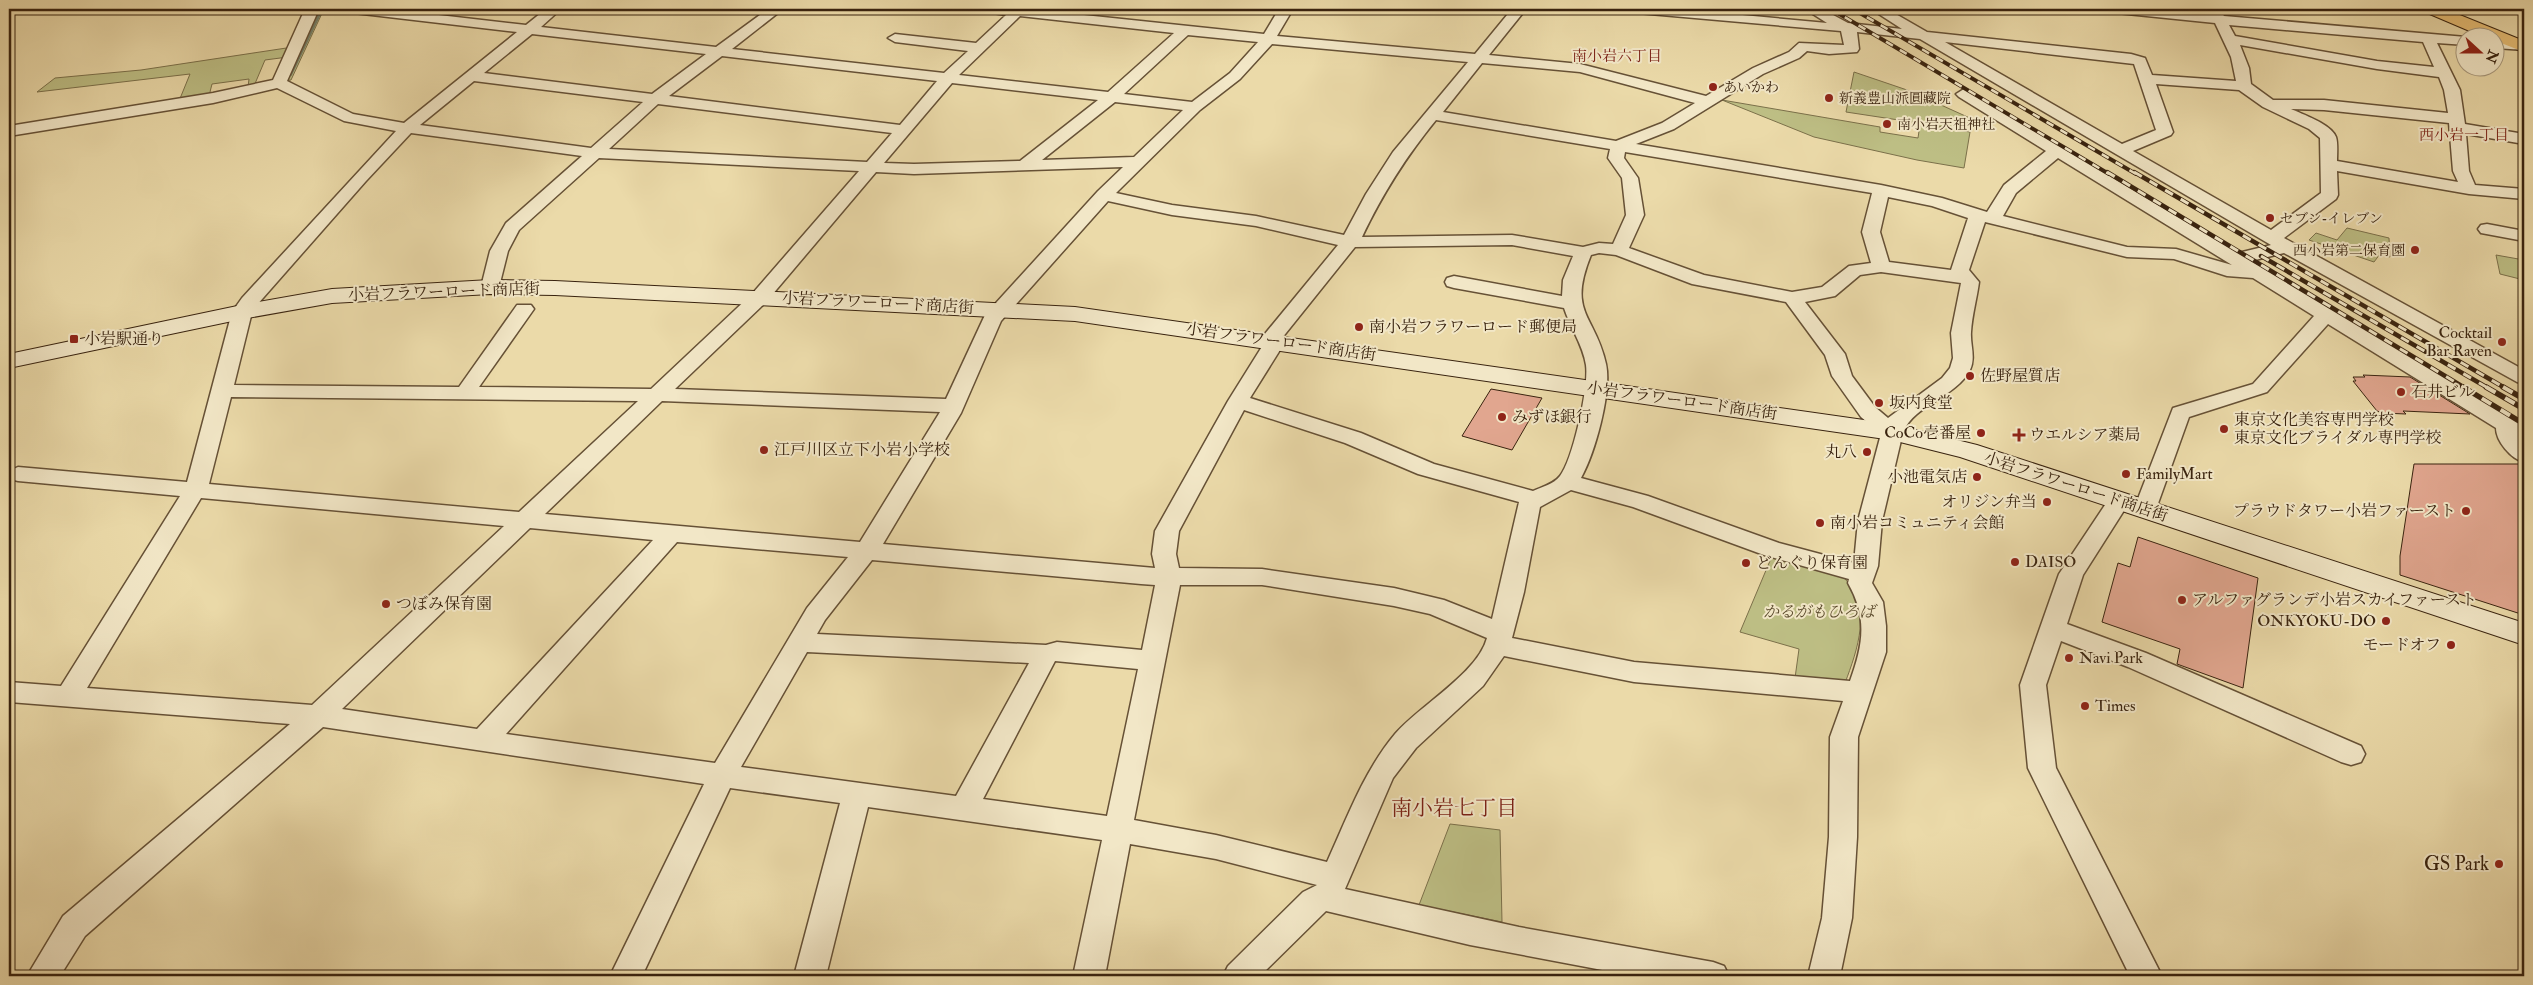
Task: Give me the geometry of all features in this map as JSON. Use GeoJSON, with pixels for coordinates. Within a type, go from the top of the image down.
{"type":"FeatureCollection","features":[{"type":"Feature","properties":{"kind":"main road"},"geometry":{"type":"LineString","coordinates":[[2431,9],[2524,44]]}},
{"type":"Feature","properties":{"kind":"main road"},"geometry":{"type":"LineString","coordinates":[[2452,9],[2524,44]]}},
{"type":"Feature","properties":{"kind":"street"},"geometry":{"type":"LineString","coordinates":[[279,83],[312,9]]}},
{"type":"Feature","properties":{"kind":"street"},"geometry":{"type":"LineString","coordinates":[[354,9],[1195,107]]}},
{"type":"Feature","properties":{"kind":"street"},"geometry":{"type":"LineString","coordinates":[[67,698],[195,490],[201,476],[242,312],[326,214],[407,128],[554,9]]}},
{"type":"Feature","properties":{"kind":"street"},"geometry":{"type":"LineString","coordinates":[[490,287],[499,251],[512,227],[655,99],[776,9]]}},
{"type":"Feature","properties":{"kind":"street"},"geometry":{"type":"LineString","coordinates":[[991,9],[1019,10],[1268,39],[1580,68],[1706,101]]}},
{"type":"Feature","properties":{"kind":"street"},"geometry":{"type":"LineString","coordinates":[[626,976],[723,774],[816,614],[868,549],[953,406],[992,319],[1104,195],[1137,162],[1195,107],[1235,76],[1268,39],[1286,9]]}},
{"type":"Feature","properties":{"kind":"street"},"geometry":{"type":"LineString","coordinates":[[1089,976],[1101,909],[1120,830],[1168,577],[1164,554],[1167,530],[1272,341],[1350,242],[1374,194],[1399,156],[1519,9]]}},
{"type":"Feature","properties":{"kind":"street"},"geometry":{"type":"LineString","coordinates":[[1638,9],[1825,27],[1845,27],[2131,58],[2140,62],[2147,79],[2145,82],[2165,132],[2122,150]]}},
{"type":"Feature","properties":{"kind":"street"},"geometry":{"type":"LineString","coordinates":[[1619,145],[1668,126],[1706,101],[1728,91],[1758,71],[1794,55],[1804,46],[1829,50],[1852,49],[1850,33],[1845,27],[1812,9]]}},
{"type":"Feature","properties":{"kind":"street"},"geometry":{"type":"LineString","coordinates":[[1878,9],[2279,242],[2524,378]]}},
{"type":"Feature","properties":{"kind":"street"},"geometry":{"type":"LineString","coordinates":[[2117,9],[2216,14],[2279,26],[2456,41]]}},
{"type":"Feature","properties":{"kind":"street"},"geometry":{"type":"LineString","coordinates":[[43,976],[74,926],[318,716],[759,298],[949,77],[1019,10]]}},
{"type":"Feature","properties":{"kind":"street"},"geometry":{"type":"LineString","coordinates":[[2216,14],[2230,39],[2245,76],[2243,86]]}},
{"type":"Feature","properties":{"kind":"street"},"geometry":{"type":"LineString","coordinates":[[1024,166],[1112,97],[1185,30]]}},
{"type":"Feature","properties":{"kind":"street"},"geometry":{"type":"LineString","coordinates":[[895,38],[980,48]]}},
{"type":"Feature","properties":{"kind":"street"},"geometry":{"type":"LineString","coordinates":[[2428,38],[2452,90],[2457,123],[2460,171],[2469,190]]}},
{"type":"Feature","properties":{"kind":"street"},"geometry":{"type":"LineString","coordinates":[[2230,39],[2377,65],[2444,73]]}},
{"type":"Feature","properties":{"kind":"street"},"geometry":{"type":"LineString","coordinates":[[2506,44],[2524,44]]}},
{"type":"Feature","properties":{"kind":"street"},"geometry":{"type":"LineString","coordinates":[[471,76],[904,130]]}},
{"type":"Feature","properties":{"kind":"street"},"geometry":{"type":"LineString","coordinates":[[2147,79],[2243,86],[2268,104],[2315,126],[2328,137],[2330,195],[2279,242],[2237,259]]}},
{"type":"Feature","properties":{"kind":"street"},"geometry":{"type":"LineString","coordinates":[[9,131],[212,98],[279,83],[349,118],[407,128],[596,152],[914,169],[1137,162]]}},
{"type":"Feature","properties":{"kind":"street"},"geometry":{"type":"LineString","coordinates":[[1964,94],[2326,314],[2517,423]]}},
{"type":"Feature","properties":{"kind":"street"},"geometry":{"type":"LineString","coordinates":[[2268,104],[2324,105],[2457,123],[2524,138]]}},
{"type":"Feature","properties":{"kind":"street"},"geometry":{"type":"LineString","coordinates":[[1434,115],[1881,190],[1936,202],[1985,217],[2127,252],[2176,254],[2227,270],[2261,274]]}},
{"type":"Feature","properties":{"kind":"street"},"geometry":{"type":"LineString","coordinates":[[1619,145],[1616,158],[1630,178],[1635,215],[1619,250]]}},
{"type":"Feature","properties":{"kind":"street"},"geometry":{"type":"LineString","coordinates":[[1824,976],[1837,918],[1843,837],[1842,766],[1844,737],[1873,652],[1874,626],[1871,602],[1860,583],[1866,566],[1870,521],[1892,432],[1898,419],[1949,382],[1960,369],[1963,358],[1961,333],[1970,282],[1960,271],[1985,217],[2025,175],[2056,151]]}},
{"type":"Feature","properties":{"kind":"street"},"geometry":{"type":"LineString","coordinates":[[2330,165],[2469,190],[2521,194],[2524,211]]}},
{"type":"Feature","properties":{"kind":"street"},"geometry":{"type":"LineString","coordinates":[[1881,190],[1872,232],[1881,267]]}},
{"type":"Feature","properties":{"kind":"street"},"geometry":{"type":"LineString","coordinates":[[1104,195],[1172,210],[1256,222],[1350,242],[1512,240],[1583,252],[1599,248],[1619,250],[1698,280],[1792,298],[1828,292],[1855,270],[1881,267],[1965,277]]}},
{"type":"Feature","properties":{"kind":"street"},"geometry":{"type":"LineString","coordinates":[[2487,229],[2524,236]]}},
{"type":"Feature","properties":{"kind":"street"},"geometry":{"type":"LineString","coordinates":[[1239,976],[1314,901],[1330,888],[1382,772],[1406,740],[1474,679],[1500,639],[1512,592],[1529,504],[1534,499],[1568,482],[1578,462],[1597,389],[1597,366],[1573,304],[1571,287],[1583,252]]}},
{"type":"Feature","properties":{"kind":"street"},"geometry":{"type":"LineString","coordinates":[[1454,282],[1573,304]]}},
{"type":"Feature","properties":{"kind":"street","name":"小岩フラワーロード商店街"},"geometry":{"type":"LineString","coordinates":[[9,361],[242,312],[332,296],[490,287],[1000,308],[1075,314],[1892,432],[1968,451],[2524,634]]}},
{"type":"Feature","properties":{"kind":"street"},"geometry":{"type":"LineString","coordinates":[[1792,298],[1835,354],[1842,376],[1868,412],[1892,432]]}},
{"type":"Feature","properties":{"kind":"street"},"geometry":{"type":"LineString","coordinates":[[465,393],[524,310]]}},
{"type":"Feature","properties":{"kind":"street"},"geometry":{"type":"LineString","coordinates":[[2145,509],[2180,413],[2260,388],[2326,314]]}},
{"type":"Feature","properties":{"kind":"street"},"geometry":{"type":"LineString","coordinates":[[221,391],[657,395],[953,406]]}},
{"type":"Feature","properties":{"kind":"street"},"geometry":{"type":"LineString","coordinates":[[1238,401],[1345,435],[1426,470],[1534,499]]}},
{"type":"Feature","properties":{"kind":"street"},"geometry":{"type":"LineString","coordinates":[[2517,423],[2506,429],[2518,450],[2524,455]]}},
{"type":"Feature","properties":{"kind":"street"},"geometry":{"type":"LineString","coordinates":[[18,474],[1168,577],[1262,578],[1394,597],[1434,606],[1500,639],[1634,672],[1859,692]]}},
{"type":"Feature","properties":{"kind":"street"},"geometry":{"type":"LineString","coordinates":[[1568,482],[1640,501],[1772,549],[1863,574]]}},
{"type":"Feature","properties":{"kind":"street"},"geometry":{"type":"LineString","coordinates":[[2119,500],[2071,574],[2033,685],[2042,768],[2146,976]]}},
{"type":"Feature","properties":{"kind":"street"},"geometry":{"type":"LineString","coordinates":[[483,741],[673,532]]}},
{"type":"Feature","properties":{"kind":"street"},"geometry":{"type":"LineString","coordinates":[[2052,629],[2137,660],[2351,754]]}},
{"type":"Feature","properties":{"kind":"street"},"geometry":{"type":"LineString","coordinates":[[800,642],[1046,654],[1057,651],[1152,661]]}},
{"type":"Feature","properties":{"kind":"street"},"geometry":{"type":"LineString","coordinates":[[964,808],[1046,654]]}},
{"type":"Feature","properties":{"kind":"street"},"geometry":{"type":"LineString","coordinates":[[9,692],[318,716],[483,741],[1120,830],[1216,847],[1418,922],[1713,976]]}},
{"type":"Feature","properties":{"kind":"street"},"geometry":{"type":"LineString","coordinates":[[810,976],[857,794]]}},
{"type":"Feature","properties":{"kind":"green space"},"geometry":{"type":"Polygon","coordinates":[[[318,9],[324,9],[291,80],[283,81],[318,9]]]}},
{"type":"Feature","properties":{"kind":"green space"},"geometry":{"type":"Polygon","coordinates":[[[293,47],[288,57],[265,60],[254,86],[248,87],[249,79],[212,84],[209,96],[179,101],[190,74],[37,92],[55,78],[141,70],[293,47]]]}},
{"type":"Feature","properties":{"kind":"green space"},"geometry":{"type":"Polygon","coordinates":[[[1854,72],[1910,91],[1972,119],[1971,131],[1846,112],[1854,72]]]}},
{"type":"Feature","properties":{"kind":"green space"},"geometry":{"type":"Polygon","coordinates":[[[1722,100],[1880,127],[1880,132],[1918,138],[1920,124],[1970,132],[1964,168],[1917,160],[1814,137],[1722,100]]]}},
{"type":"Feature","properties":{"kind":"green space"},"geometry":{"type":"Polygon","coordinates":[[[2347,228],[2389,238],[2390,257],[2380,254],[2374,262],[2309,240],[2316,233],[2337,240],[2347,228]]]}},
{"type":"Feature","properties":{"kind":"green space"},"geometry":{"type":"Polygon","coordinates":[[[2496,255],[2524,260],[2524,280],[2500,274],[2496,255]]]}},
{"type":"Feature","properties":{"kind":"green space","name":"かるがもひろば"},"geometry":{"type":"Polygon","coordinates":[[[1772,556],[1843,577],[1852,588],[1858,601],[1860,628],[1858,643],[1845,683],[1795,678],[1799,649],[1740,632],[1772,556]]]}},
{"type":"Feature","properties":{"kind":"green space"},"geometry":{"type":"Polygon","coordinates":[[[1450,824],[1500,830],[1502,922],[1419,905],[1450,824]]]}},
{"type":"Feature","properties":{"kind":"building","name":"石井ビル"},"geometry":{"type":"Polygon","coordinates":[[[2363,375],[2410,377],[2470,414],[2403,411],[2406,414],[2382,413],[2377,411],[2353,381],[2356,381],[2353,377],[2365,377],[2363,375]]]}},
{"type":"Feature","properties":{"kind":"building","name":"みずほ銀行"},"geometry":{"type":"Polygon","coordinates":[[[1491,389],[1542,398],[1512,450],[1462,436],[1491,389]]]}},
{"type":"Feature","properties":{"kind":"building","name":"プラウドタワー小岩ファースト"},"geometry":{"type":"Polygon","coordinates":[[[2414,464],[2524,464],[2524,615],[2400,575],[2400,556],[2414,464]]]}},
{"type":"Feature","properties":{"kind":"building","name":"アルファグランデ小岩スカイファースト"},"geometry":{"type":"Polygon","coordinates":[[[2138,537],[2258,578],[2243,688],[2177,664],[2180,649],[2102,622],[2118,563],[2130,567],[2138,537]]]}},
{"type":"Feature","properties":{"kind":"waterway"},"geometry":{"type":"LineString","coordinates":[[290,74],[321,9]]}},
{"type":"Feature","properties":{"kind":"railway"},"geometry":{"type":"LineString","coordinates":[[1831,9],[2109,174]]}},
{"type":"Feature","properties":{"kind":"railway"},"geometry":{"type":"LineString","coordinates":[[1853,9],[2136,174]]}},
{"type":"Feature","properties":{"kind":"railway"},"geometry":{"type":"LineString","coordinates":[[2107,172],[2465,388]]}},
{"type":"Feature","properties":{"kind":"railway"},"geometry":{"type":"LineString","coordinates":[[2134,172],[2505,388]]}},
{"type":"Feature","properties":{"kind":"railway"},"geometry":{"type":"LineString","coordinates":[[2261,256],[2488,388]]}},
{"type":"Feature","properties":{"kind":"railway"},"geometry":{"type":"LineString","coordinates":[[2463,387],[2524,424]]}},
{"type":"Feature","properties":{"kind":"railway"},"geometry":{"type":"LineString","coordinates":[[2486,387],[2524,409]]}},
{"type":"Feature","properties":{"kind":"railway"},"geometry":{"type":"LineString","coordinates":[[2503,387],[2524,399]]}},
{"type":"Feature","properties":{"kind":"place","name":"あいかわ"},"geometry":{"type":"Point","coordinates":[1713,87]}},
{"type":"Feature","properties":{"kind":"place","name":"新義豊山派圓藏院"},"geometry":{"type":"Point","coordinates":[1829,98]}},
{"type":"Feature","properties":{"kind":"place","name":"南小岩天祖神社"},"geometry":{"type":"Point","coordinates":[1887,124]}},
{"type":"Feature","properties":{"kind":"place","name":"セブン-イレブン"},"geometry":{"type":"Point","coordinates":[2270,218]}},
{"type":"Feature","properties":{"kind":"place","name":"西小岩第二保育園"},"geometry":{"type":"Point","coordinates":[2415,250]}},
{"type":"Feature","properties":{"kind":"place","name":"南小岩フラワーロード郵便局"},"geometry":{"type":"Point","coordinates":[1359,327]}},
{"type":"Feature","properties":{"kind":"place","name":"小岩駅通り"},"geometry":{"type":"Point","coordinates":[74,339]}},
{"type":"Feature","properties":{"kind":"place","name":"Cocktail Bar Raven"},"geometry":{"type":"Point","coordinates":[2502,342]}},
{"type":"Feature","properties":{"kind":"place","name":"佐野屋質店"},"geometry":{"type":"Point","coordinates":[1970,376]}},
{"type":"Feature","properties":{"kind":"place","name":"石井ビル"},"geometry":{"type":"Point","coordinates":[2401,392]}},
{"type":"Feature","properties":{"kind":"place","name":"坂内食堂"},"geometry":{"type":"Point","coordinates":[1879,403]}},
{"type":"Feature","properties":{"kind":"place","name":"みずほ銀行"},"geometry":{"type":"Point","coordinates":[1502,417]}},
{"type":"Feature","properties":{"kind":"place","name":"東京文化美容専門学校 東京文化ブライダル専門学校"},"geometry":{"type":"Point","coordinates":[2224,429]}},
{"type":"Feature","properties":{"kind":"place","name":"CoCo壱番屋"},"geometry":{"type":"Point","coordinates":[1981,433]}},
{"type":"Feature","properties":{"kind":"place","name":"ウエルシア薬局"},"geometry":{"type":"Point","coordinates":[2019,435]}},
{"type":"Feature","properties":{"kind":"place","name":"江戸川区立下小岩小学校"},"geometry":{"type":"Point","coordinates":[764,450]}},
{"type":"Feature","properties":{"kind":"place","name":"丸八"},"geometry":{"type":"Point","coordinates":[1867,452]}},
{"type":"Feature","properties":{"kind":"place","name":"FamilyMart"},"geometry":{"type":"Point","coordinates":[2126,474]}},
{"type":"Feature","properties":{"kind":"place","name":"小池電気店"},"geometry":{"type":"Point","coordinates":[1977,477]}},
{"type":"Feature","properties":{"kind":"place","name":"オリジン弁当"},"geometry":{"type":"Point","coordinates":[2047,502]}},
{"type":"Feature","properties":{"kind":"place","name":"プラウドタワー小岩ファースト"},"geometry":{"type":"Point","coordinates":[2466,511]}},
{"type":"Feature","properties":{"kind":"place","name":"南小岩コミュニティ会館"},"geometry":{"type":"Point","coordinates":[1820,523]}},
{"type":"Feature","properties":{"kind":"place","name":"DAISO"},"geometry":{"type":"Point","coordinates":[2015,562]}},
{"type":"Feature","properties":{"kind":"place","name":"どんぐり保育園"},"geometry":{"type":"Point","coordinates":[1746,563]}},
{"type":"Feature","properties":{"kind":"place","name":"アルファグランデ小岩スカイファースト"},"geometry":{"type":"Point","coordinates":[2182,600]}},
{"type":"Feature","properties":{"kind":"place","name":"つぼみ保育園"},"geometry":{"type":"Point","coordinates":[386,604]}},
{"type":"Feature","properties":{"kind":"place","name":"ONKYOKU-DO"},"geometry":{"type":"Point","coordinates":[2386,621]}},
{"type":"Feature","properties":{"kind":"place","name":"モードオフ"},"geometry":{"type":"Point","coordinates":[2451,645]}},
{"type":"Feature","properties":{"kind":"place","name":"Navi Park"},"geometry":{"type":"Point","coordinates":[2069,658]}},
{"type":"Feature","properties":{"kind":"place","name":"Times"},"geometry":{"type":"Point","coordinates":[2085,706]}},
{"type":"Feature","properties":{"kind":"place","name":"GS Park"},"geometry":{"type":"Point","coordinates":[2499,864]}},
{"type":"Feature","properties":{"kind":"district","name":"南小岩六丁目"},"geometry":{"type":"Point","coordinates":[1617,56]}},
{"type":"Feature","properties":{"kind":"district","name":"西小岩一丁目"},"geometry":{"type":"Point","coordinates":[2464,135]}},
{"type":"Feature","properties":{"kind":"district","name":"南小岩七丁目"},"geometry":{"type":"Point","coordinates":[1454,808]}}]}
